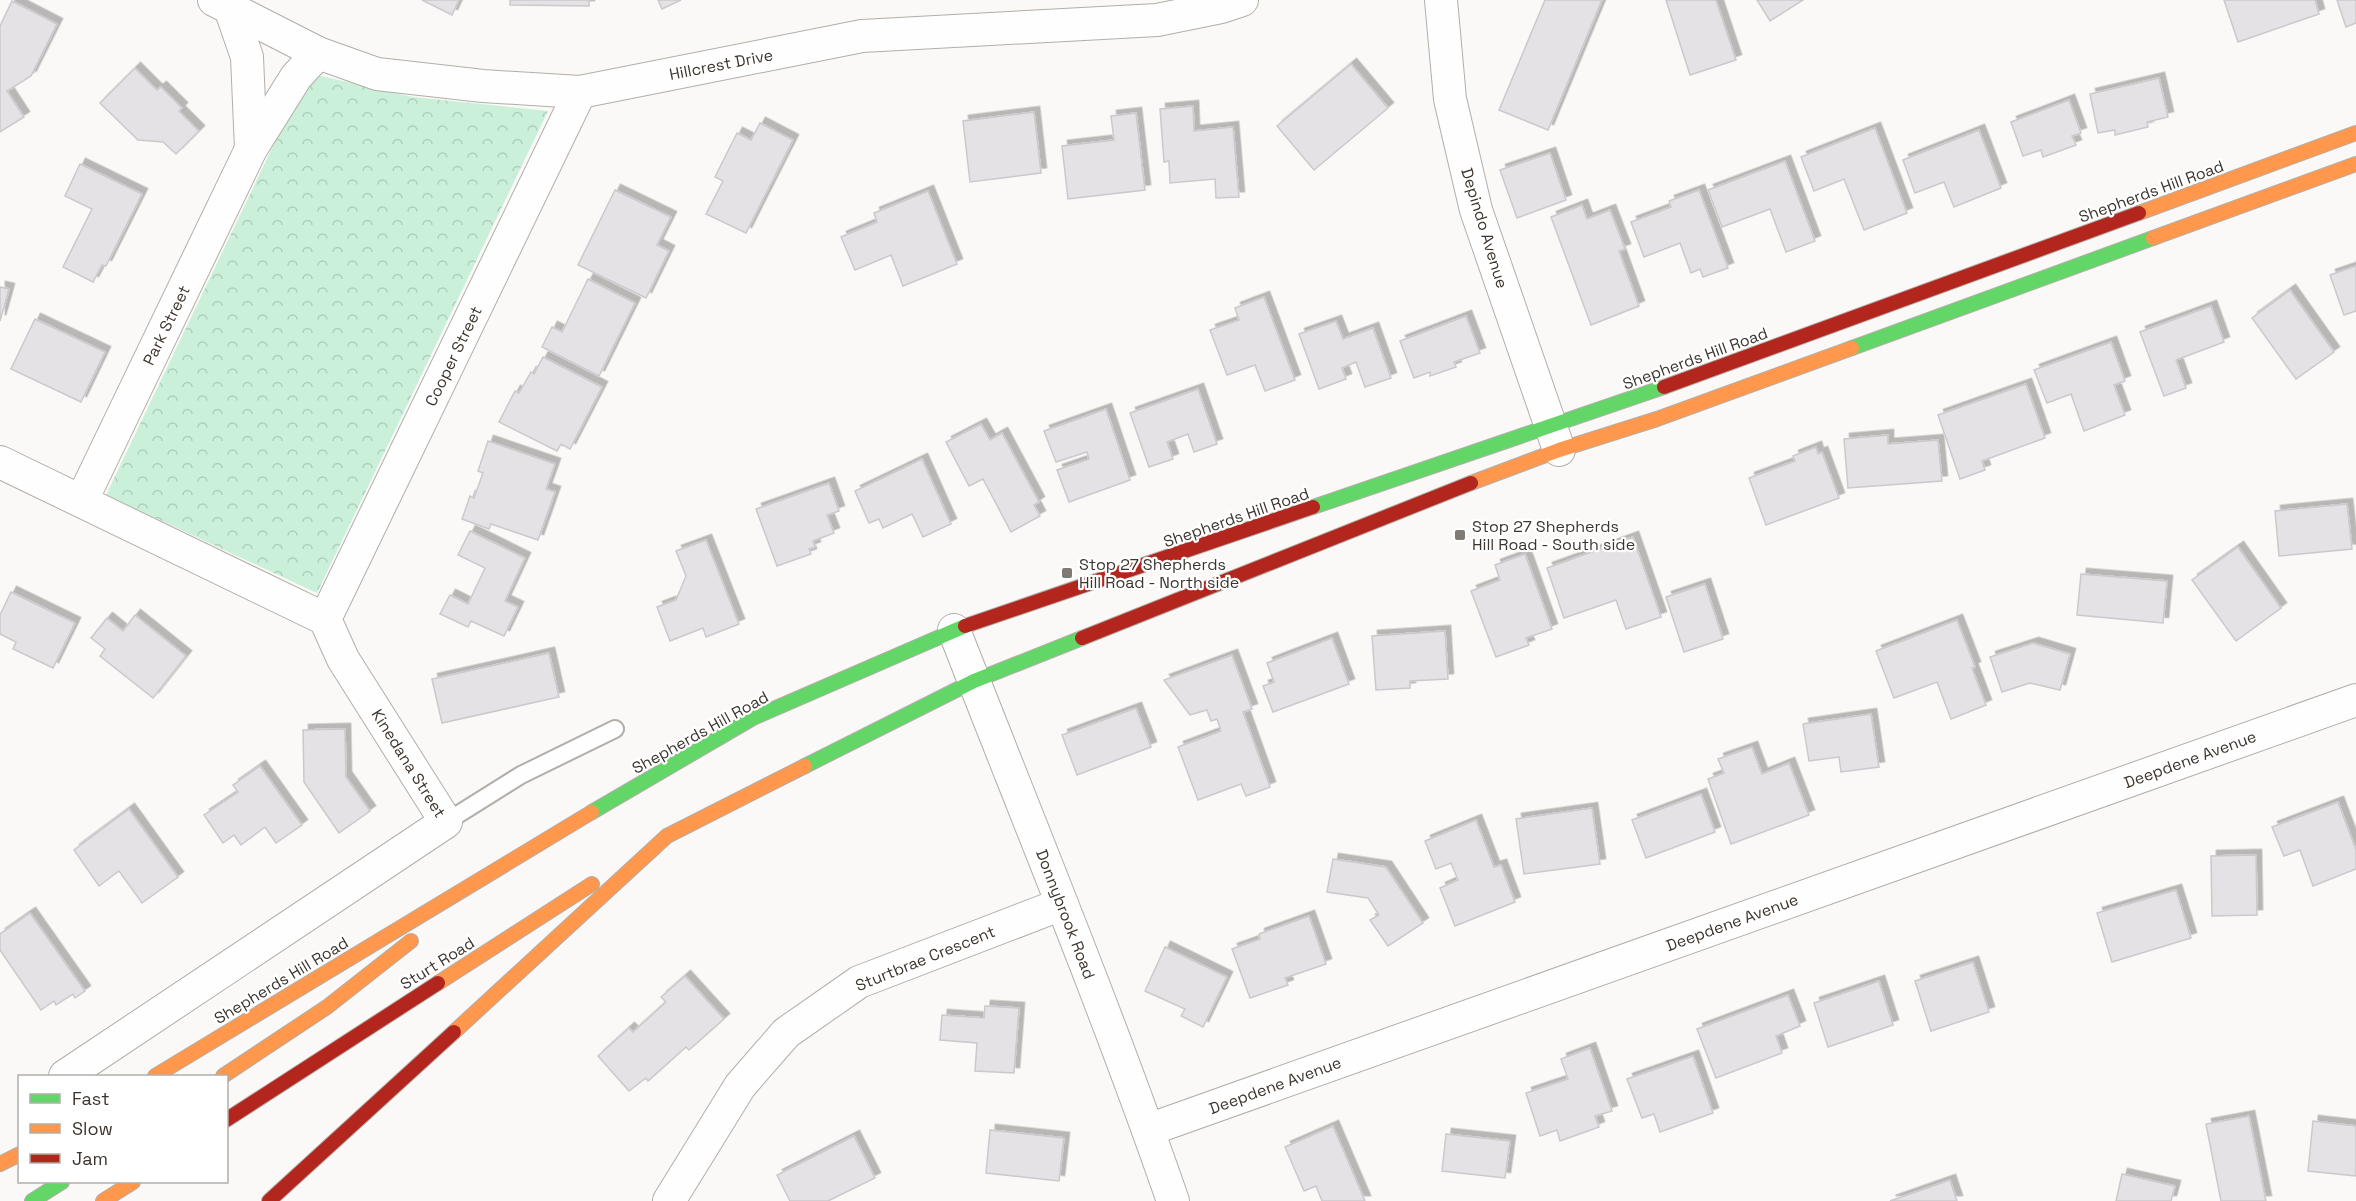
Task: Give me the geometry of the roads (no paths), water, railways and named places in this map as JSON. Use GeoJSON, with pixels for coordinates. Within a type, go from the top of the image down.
{"type":"FeatureCollection","features":[{"type":"Feature","properties":{"kind":"main road","name":"Shepherds Hill Road"},"geometry":{"type":"LineString","coordinates":[[269,1201],[667,836],[974,681],[1408,507],[1555,438],[1928,291],[2356,133]]}},
{"type":"Feature","properties":{"kind":"main road","name":"Shepherds Hill Road"},"geometry":{"type":"LineString","coordinates":[[158,1075],[531,847],[753,718],[954,630],[1385,484],[1555,438],[1657,419],[2356,164]]}},
{"type":"Feature","properties":{"kind":"main road","name":"Sturt Road"},"geometry":{"type":"LineString","coordinates":[[228,1119],[396,1008],[667,836]]}},
{"type":"Feature","properties":{"kind":"main road","name":"Sturt Road"},"geometry":{"type":"LineString","coordinates":[[226,1075],[327,1007],[531,847]]}},
{"type":"Feature","properties":{"kind":"main road"},"geometry":{"type":"LineString","coordinates":[[0,1164],[18,1155]]}},
{"type":"Feature","properties":{"kind":"main road"},"geometry":{"type":"LineString","coordinates":[[32,1201],[60,1183]]}},
{"type":"Feature","properties":{"kind":"main road"},"geometry":{"type":"LineString","coordinates":[[103,1201],[131,1183]]}},
{"type":"Feature","properties":{"kind":"street","name":"Hillcrest Drive"},"geometry":{"type":"LineString","coordinates":[[222,4],[318,53],[377,74],[483,86],[580,93],[862,36],[1157,20],[1221,7],[1242,0]]}},
{"type":"Feature","properties":{"kind":"street","name":"Depindo Avenue"},"geometry":{"type":"LineString","coordinates":[[1441,0],[1450,99],[1476,210],[1555,438]]}},
{"type":"Feature","properties":{"kind":"street","name":"Park Street"},"geometry":{"type":"LineString","coordinates":[[222,4],[247,57],[251,149]]}},
{"type":"Feature","properties":{"kind":"street","name":"Park Street"},"geometry":{"type":"LineString","coordinates":[[82,500],[251,149],[296,77],[318,53]]}},
{"type":"Feature","properties":{"kind":"street","name":"Cooper Street"},"geometry":{"type":"LineString","coordinates":[[325,619],[580,93]]}},
{"type":"Feature","properties":{"kind":"street"},"geometry":{"type":"LineString","coordinates":[[0,462],[325,619]]}},
{"type":"Feature","properties":{"kind":"street","name":"Kinedana Street"},"geometry":{"type":"LineString","coordinates":[[68,1075],[446,822],[343,659],[325,619]]}},
{"type":"Feature","properties":{"kind":"street","name":"Donnybrook Road"},"geometry":{"type":"LineString","coordinates":[[954,630],[1062,904],[1173,1201]]}},
{"type":"Feature","properties":{"kind":"street","name":"Deepdene Avenue"},"geometry":{"type":"LineString","coordinates":[[1148,1130],[2356,700]]}},
{"type":"Feature","properties":{"kind":"street","name":"Deepdene Avenue"},"geometry":{"type":"LineString","coordinates":[[2316,714],[2356,721]]}},
{"type":"Feature","properties":{"kind":"street","name":"Sturtbrae Crescent"},"geometry":{"type":"LineString","coordinates":[[669,1201],[740,1086],[786,1033],[859,982],[1062,904]]}},
{"type":"Feature","properties":{"kind":"lane"},"geometry":{"type":"LineString","coordinates":[[446,822],[521,775],[615,729]]}},
{"type":"Feature","properties":{"kind":"place","name":"Stop 27 Shepherds Hill Road - South side"},"geometry":{"type":"Point","coordinates":[1460,535]}},
{"type":"Feature","properties":{"kind":"place","name":"Stop 27 Shepherds Hill Road - North side"},"geometry":{"type":"Point","coordinates":[1067,573]}}]}
